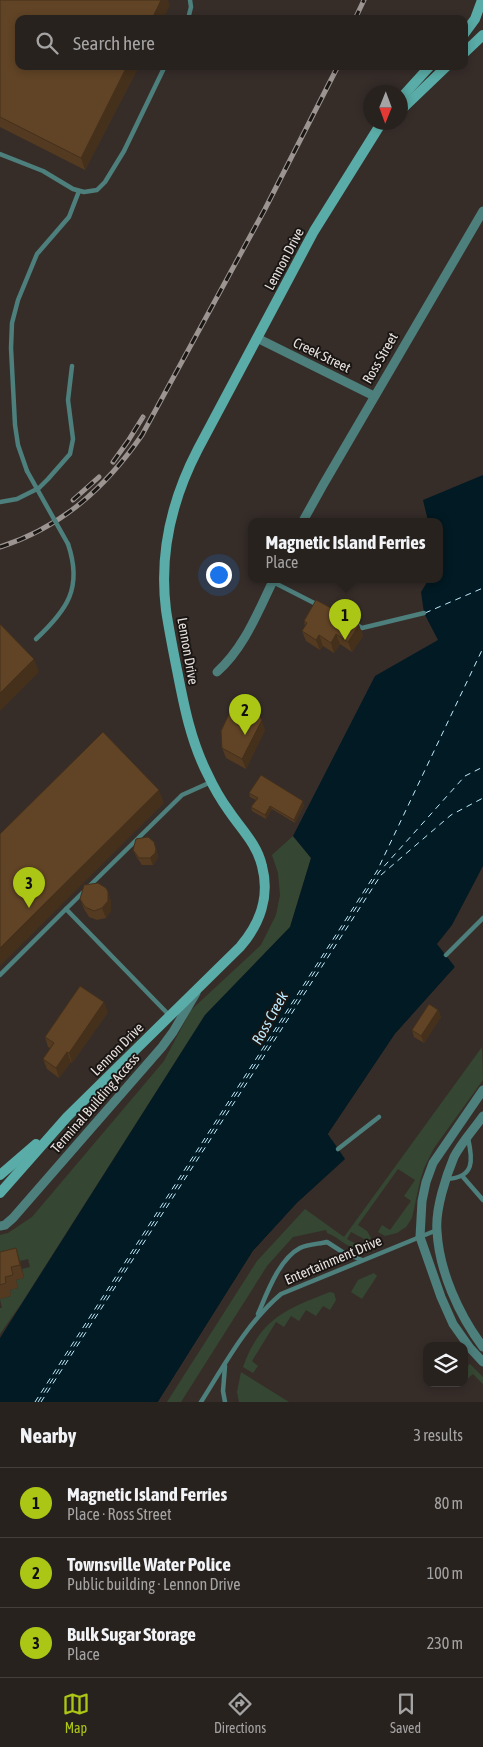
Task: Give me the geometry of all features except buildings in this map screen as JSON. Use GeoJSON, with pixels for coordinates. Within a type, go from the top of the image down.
{"type":"FeatureCollection","features":[{"type":"Feature","properties":{"kind":"street"},"geometry":{"type":"LineString","coordinates":[[468,29],[475,19],[482,0]]}},
{"type":"Feature","properties":{"kind":"street"},"geometry":{"type":"LineString","coordinates":[[468,49],[483,35]]}},
{"type":"Feature","properties":{"kind":"street"},"geometry":{"type":"LineString","coordinates":[[408,90],[426,70]]}},
{"type":"Feature","properties":{"kind":"street"},"geometry":{"type":"LineString","coordinates":[[408,103],[443,70]]}},
{"type":"Feature","properties":{"kind":"street","name":"Lennon Drive"},"geometry":{"type":"LineString","coordinates":[[0,1175],[67,1117],[240,946],[252,931],[261,913],[264,893],[262,866],[256,849],[211,782],[200,759],[187,720],[166,610],[164,559],[170,519],[183,480],[198,449],[318,225],[378,130]]}},
{"type":"Feature","properties":{"kind":"street","name":"Lennon Drive"},"geometry":{"type":"LineString","coordinates":[[371,143],[383,130]]}},
{"type":"Feature","properties":{"kind":"street","name":"Ross Street"},"geometry":{"type":"LineString","coordinates":[[305,518],[483,211]]}},
{"type":"Feature","properties":{"kind":"street","name":"Creek Street"},"geometry":{"type":"LineString","coordinates":[[257,338],[374,396]]}},
{"type":"Feature","properties":{"kind":"street"},"geometry":{"type":"LineString","coordinates":[[217,672],[240,646],[272,583]]}},
{"type":"Feature","properties":{"kind":"street","name":"Terminal Building Access"},"geometry":{"type":"LineString","coordinates":[[0,1226],[6,1225],[13,1218],[162,1047],[200,986]]}},
{"type":"Feature","properties":{"kind":"street"},"geometry":{"type":"LineString","coordinates":[[483,1090],[433,1162],[422,1201],[420,1236],[441,1297],[453,1324],[470,1348],[483,1362]]}},
{"type":"Feature","properties":{"kind":"street"},"geometry":{"type":"LineString","coordinates":[[483,1116],[455,1155],[440,1200],[437,1230],[446,1276],[458,1306],[483,1346]]}},
{"type":"Feature","properties":{"kind":"street","name":"Lennon Drive"},"geometry":{"type":"LineString","coordinates":[[0,1193],[67,1117]]}},
{"type":"Feature","properties":{"kind":"lane"},"geometry":{"type":"LineString","coordinates":[[189,15],[190,0]]}},
{"type":"Feature","properties":{"kind":"lane"},"geometry":{"type":"LineString","coordinates":[[0,154],[43,171],[79,190],[87,192],[97,190],[105,182],[124,151],[163,70]]}},
{"type":"Feature","properties":{"kind":"lane"},"geometry":{"type":"LineString","coordinates":[[36,639],[60,615],[70,595],[73,584],[73,568],[68,544],[27,471],[18,445],[15,425],[11,348],[12,323],[18,300],[37,254],[69,217],[79,190]]}},
{"type":"Feature","properties":{"kind":"lane"},"geometry":{"type":"LineString","coordinates":[[0,502],[17,500],[38,488],[48,480],[70,454],[73,439],[68,400],[72,366]]}},
{"type":"Feature","properties":{"kind":"lane"},"geometry":{"type":"LineString","coordinates":[[279,583],[327,610]]}},
{"type":"Feature","properties":{"kind":"lane"},"geometry":{"type":"LineString","coordinates":[[353,623],[362,628],[424,613]]}},
{"type":"Feature","properties":{"kind":"lane"},"geometry":{"type":"LineString","coordinates":[[0,974],[179,798],[211,782]]}},
{"type":"Feature","properties":{"kind":"lane"},"geometry":{"type":"LineString","coordinates":[[66,909],[170,1016]]}},
{"type":"Feature","properties":{"kind":"lane"},"geometry":{"type":"LineString","coordinates":[[446,955],[483,918]]}},
{"type":"Feature","properties":{"kind":"lane"},"geometry":{"type":"LineString","coordinates":[[338,1149],[379,1117]]}},
{"type":"Feature","properties":{"kind":"lane"},"geometry":{"type":"LineString","coordinates":[[446,1179],[463,1177],[467,1172],[471,1160],[468,1138]]}},
{"type":"Feature","properties":{"kind":"lane"},"geometry":{"type":"LineString","coordinates":[[463,1177],[483,1200]]}},
{"type":"Feature","properties":{"kind":"lane","name":"Entertainment Drive"},"geometry":{"type":"LineString","coordinates":[[201,1402],[255,1320],[281,1294],[437,1230]]}},
{"type":"Feature","properties":{"kind":"lane"},"geometry":{"type":"LineString","coordinates":[[255,1320],[275,1275],[291,1255],[301,1247],[327,1242],[344,1253],[362,1260]]}},
{"type":"Feature","properties":{"kind":"lane"},"geometry":{"type":"LineString","coordinates":[[225,1365],[225,1402]]}},
{"type":"Feature","properties":{"kind":"green space"},"geometry":{"type":"Polygon","coordinates":[[[293,836],[311,858],[290,927],[205,1015],[0,1334],[0,1308],[2,1308],[0,1299],[11,1296],[10,1290],[18,1288],[16,1280],[24,1278],[22,1269],[30,1267],[28,1259],[0,1266],[0,1235],[8,1233],[32,1217],[164,1061],[191,1010],[261,945],[276,915],[280,895],[278,873],[272,855],[293,836]]]}},
{"type":"Feature","properties":{"kind":"green space"},"geometry":{"type":"Polygon","coordinates":[[[482,1047],[483,1080],[434,1148],[424,1168],[412,1218],[406,1227],[397,1233],[385,1236],[378,1232],[382,1225],[390,1230],[411,1201],[404,1196],[415,1180],[398,1169],[358,1225],[367,1231],[371,1238],[366,1246],[362,1247],[354,1247],[345,1244],[327,1233],[326,1230],[293,1237],[267,1266],[181,1402],[167,1402],[257,1261],[305,1209],[344,1237],[482,1047]],[[351,1232],[347,1239],[362,1247],[366,1240],[351,1232]]]}},
{"type":"Feature","properties":{"kind":"green space"},"geometry":{"type":"Polygon","coordinates":[[[374,1273],[377,1276],[362,1299],[351,1292],[358,1280],[374,1273]]]}},
{"type":"Feature","properties":{"kind":"green space"},"geometry":{"type":"Polygon","coordinates":[[[330,1292],[334,1293],[336,1300],[330,1310],[323,1306],[316,1316],[306,1310],[299,1321],[291,1316],[284,1327],[276,1322],[252,1361],[258,1366],[253,1373],[243,1367],[258,1337],[276,1318],[300,1304],[330,1292]]]}},
{"type":"Feature","properties":{"kind":"green space"},"geometry":{"type":"Polygon","coordinates":[[[470,1364],[483,1377],[483,1384],[473,1374],[468,1378],[468,1366],[470,1364]]]}},
{"type":"Feature","properties":{"kind":"green space"},"geometry":{"type":"Polygon","coordinates":[[[241,1372],[289,1402],[239,1402],[237,1392],[241,1372]]]}},
{"type":"Feature","properties":{"kind":"water","name":"Ross Creek"},"geometry":{"type":"Polygon","coordinates":[[[483,475],[483,866],[452,925],[437,944],[455,967],[395,1034],[328,1134],[345,1159],[297,1203],[253,1251],[158,1402],[0,1402],[0,1338],[205,1015],[290,927],[311,858],[293,836],[375,676],[438,640],[424,613],[421,592],[427,583],[443,583],[443,518],[427,518],[423,500],[483,475]]]}},
{"type":"Feature","properties":{"kind":"pier"},"geometry":{"type":"Polygon","coordinates":[[[456,963],[457,968],[397,1036],[331,1134],[334,1139],[332,1140],[328,1134],[395,1034],[455,967],[456,963]]]}},
{"type":"Feature","properties":{"kind":"pier"},"geometry":{"type":"Polygon","coordinates":[[[347,1158],[299,1205],[255,1253],[161,1402],[158,1402],[253,1251],[297,1203],[347,1158]]]}},
{"type":"Feature","properties":{"kind":"ferry route"},"geometry":{"type":"LineString","coordinates":[[425,613],[483,588]]}},
{"type":"Feature","properties":{"kind":"ferry route"},"geometry":{"type":"LineString","coordinates":[[35,1402],[377,871],[483,648]]}},
{"type":"Feature","properties":{"kind":"ferry route"},"geometry":{"type":"LineString","coordinates":[[38,1402],[379,872],[465,776],[483,767]]}},
{"type":"Feature","properties":{"kind":"ferry route"},"geometry":{"type":"LineString","coordinates":[[41,1402],[381,875],[451,815],[483,798]]}},
{"type":"Feature","properties":{"kind":"railway"},"geometry":{"type":"LineString","coordinates":[[357,15],[364,0]]}},
{"type":"Feature","properties":{"kind":"railway"},"geometry":{"type":"LineString","coordinates":[[0,547],[43,529],[80,503],[113,472],[142,435],[265,209],[336,70]]}},
{"type":"Feature","properties":{"kind":"railway"},"geometry":{"type":"LineString","coordinates":[[113,462],[143,417]]}},
{"type":"Feature","properties":{"kind":"railway"},"geometry":{"type":"LineString","coordinates":[[73,500],[99,477]]}},
{"type":"Feature","properties":{"kind":"place","name":"Magnetic Island Ferries"},"geometry":{"type":"Point","coordinates":[345,640]}},
{"type":"Feature","properties":{"kind":"place","name":"Townsville Water Police"},"geometry":{"type":"Point","coordinates":[245,735]}},
{"type":"Feature","properties":{"kind":"place","name":"Bulk Sugar Storage"},"geometry":{"type":"Point","coordinates":[29,908]}}]}
